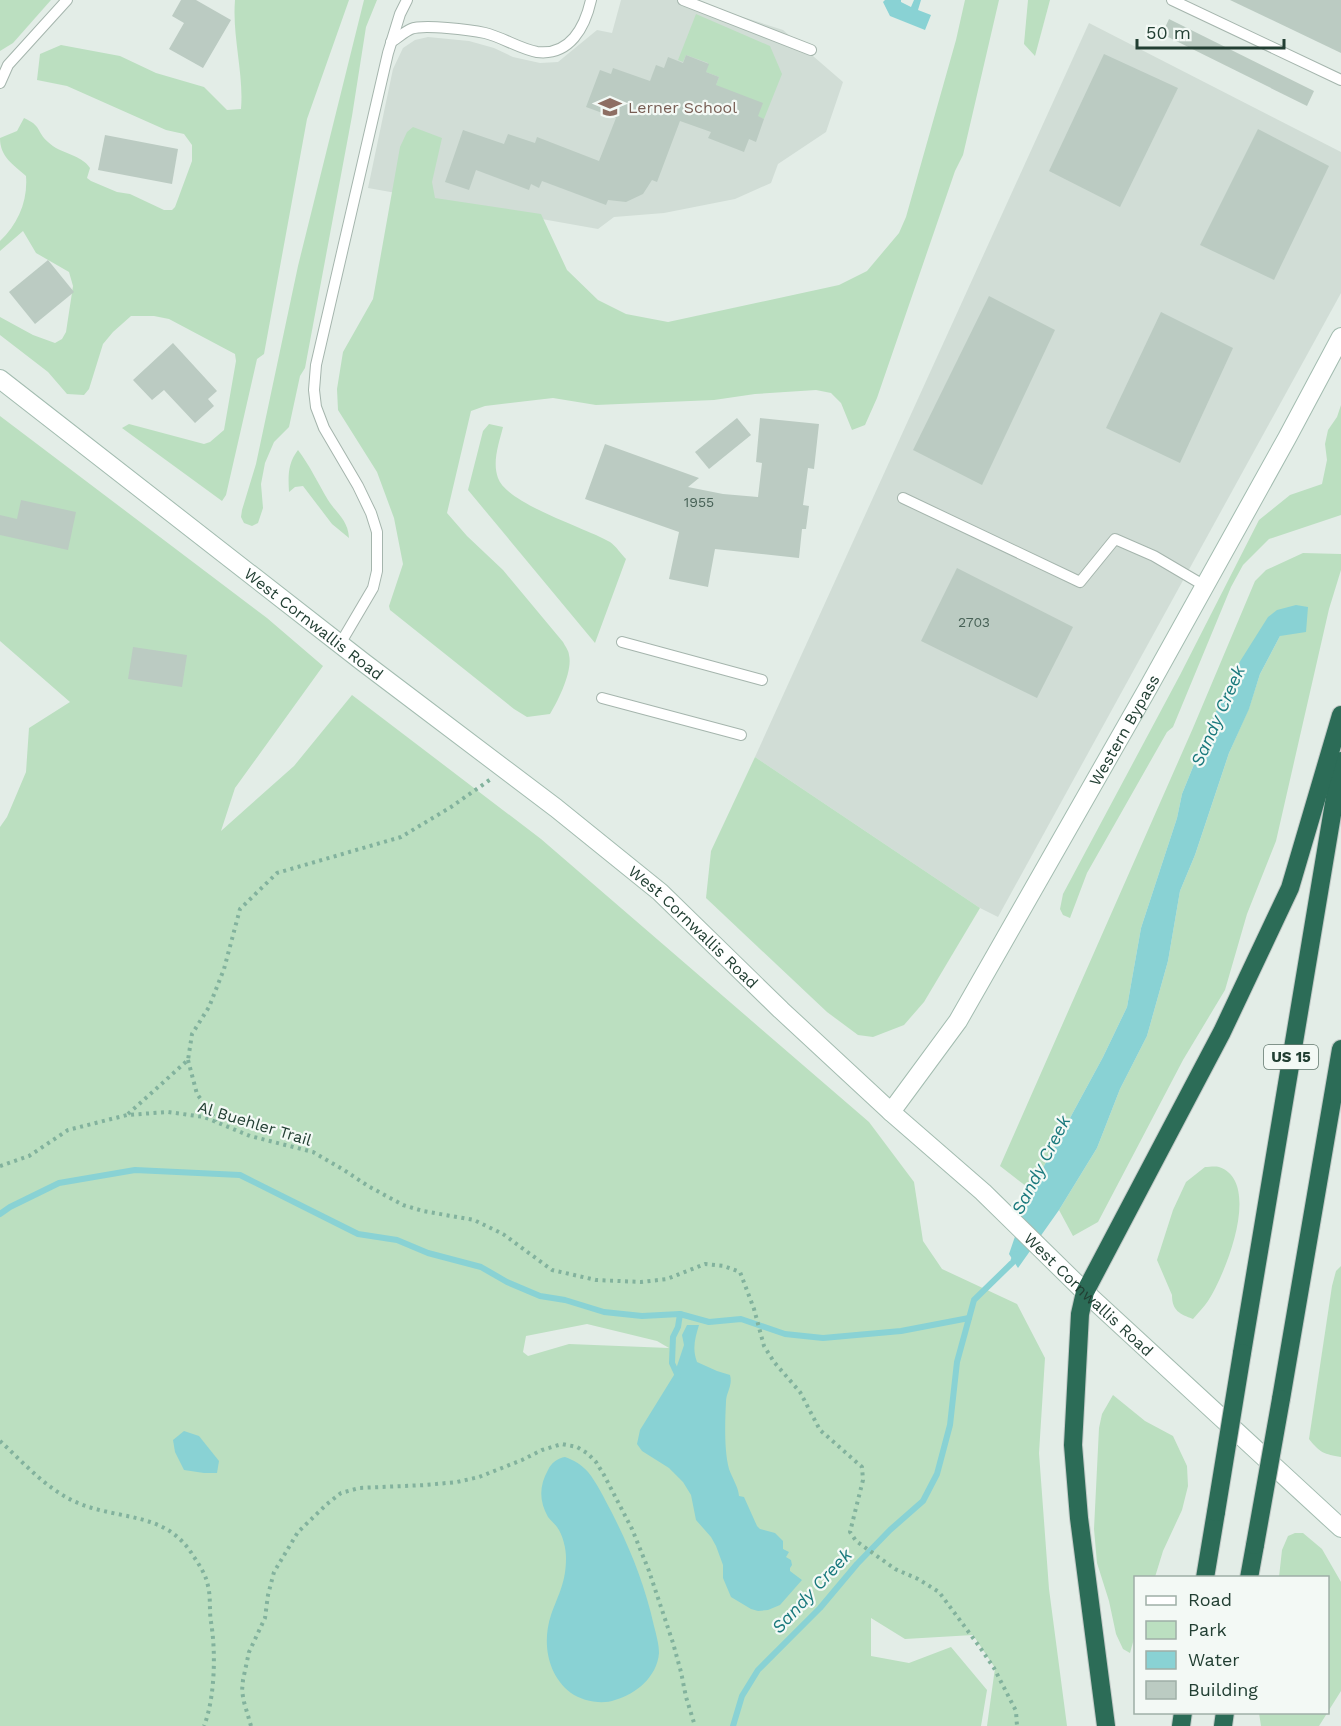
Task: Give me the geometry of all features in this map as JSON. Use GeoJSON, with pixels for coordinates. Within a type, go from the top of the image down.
{"type":"FeatureCollection","features":[{"type":"Feature","properties":{"kind":"highway"},"geometry":{"type":"LineString","coordinates":[[1106,1726],[1078,1518],[1073,1445],[1080,1314],[1085,1292],[1222,1032],[1290,888],[1341,715]]}},
{"type":"Feature","properties":{"kind":"highway","name":"US 15"},"geometry":{"type":"LineString","coordinates":[[1205,1576],[1341,761]]}},
{"type":"Feature","properties":{"kind":"highway","name":"US 15"},"geometry":{"type":"LineString","coordinates":[[1249,1576],[1341,1049]]}},
{"type":"Feature","properties":{"kind":"street","name":"Western Bypass"},"geometry":{"type":"LineString","coordinates":[[891,1112],[958,1021],[1137,708],[1341,337]]}},
{"type":"Feature","properties":{"kind":"street","name":"West Cornwallis Road"},"geometry":{"type":"LineString","coordinates":[[0,380],[340,644],[556,808],[660,892],[781,1010],[891,1112],[983,1192],[1085,1292],[1341,1528]]}},
{"type":"Feature","properties":{"kind":"lane"},"geometry":{"type":"LineString","coordinates":[[0,83],[8,65],[67,0]]}},
{"type":"Feature","properties":{"kind":"lane"},"geometry":{"type":"LineString","coordinates":[[340,644],[373,588],[377,571],[377,532],[358,486],[324,428],[316,407],[314,390],[319,353],[392,42],[400,14],[407,0]]}},
{"type":"Feature","properties":{"kind":"lane"},"geometry":{"type":"LineString","coordinates":[[392,42],[413,28],[435,27],[484,33],[537,52],[557,51],[575,37],[587,18],[591,0]]}},
{"type":"Feature","properties":{"kind":"lane"},"geometry":{"type":"LineString","coordinates":[[683,0],[811,50]]}},
{"type":"Feature","properties":{"kind":"lane"},"geometry":{"type":"LineString","coordinates":[[1172,0],[1341,80]]}},
{"type":"Feature","properties":{"kind":"lane"},"geometry":{"type":"LineString","coordinates":[[903,498],[1080,582],[1115,539],[1154,556],[1205,586]]}},
{"type":"Feature","properties":{"kind":"lane"},"geometry":{"type":"LineString","coordinates":[[622,642],[762,680]]}},
{"type":"Feature","properties":{"kind":"lane"},"geometry":{"type":"LineString","coordinates":[[602,698],[741,735]]}},
{"type":"Feature","properties":{"kind":"path"},"geometry":{"type":"LineString","coordinates":[[218,1122],[197,1094],[188,1060],[192,1034],[209,1007],[224,969],[240,909],[277,873],[401,837],[451,807],[504,770]]}},
{"type":"Feature","properties":{"kind":"path"},"geometry":{"type":"LineString","coordinates":[[127,1115],[188,1060]]}},
{"type":"Feature","properties":{"kind":"path","name":"Al Buehler Trail"},"geometry":{"type":"LineString","coordinates":[[0,1166],[28,1156],[68,1130],[127,1115],[168,1112],[204,1117],[250,1136],[313,1152],[404,1205],[423,1211],[474,1220],[503,1234],[552,1270],[596,1280],[641,1282],[667,1279],[705,1264],[724,1266],[740,1272],[754,1308],[761,1339],[774,1362],[800,1392],[820,1430],[862,1467],[863,1480],[850,1532],[856,1541],[895,1569],[939,1592],[994,1668],[1016,1711],[1017,1726]]}},
{"type":"Feature","properties":{"kind":"path"},"geometry":{"type":"LineString","coordinates":[[0,1440],[42,1480],[68,1498],[116,1515],[147,1520],[172,1532],[189,1549],[203,1571],[208,1586],[214,1641],[210,1711],[204,1726]]}},
{"type":"Feature","properties":{"kind":"path"},"geometry":{"type":"LineString","coordinates":[[251,1726],[244,1702],[243,1680],[249,1652],[265,1618],[274,1572],[298,1532],[327,1504],[341,1493],[359,1488],[426,1485],[479,1477],[542,1450],[562,1444],[577,1446],[596,1462],[632,1529],[673,1643],[695,1726]]}},
{"type":"Feature","properties":{"kind":"shaded area","name":"Lerner School"},"geometry":{"type":"Polygon","coordinates":[[[621,0],[690,0],[783,30],[843,82],[826,132],[778,164],[771,183],[735,199],[664,213],[614,217],[598,229],[368,188],[393,69],[403,48],[415,40],[428,37],[469,41],[494,48],[513,57],[540,63],[558,62],[597,30],[612,33],[621,0]]]}},
{"type":"Feature","properties":{"kind":"shaded area"},"geometry":{"type":"Polygon","coordinates":[[[1089,23],[1341,152],[1341,293],[998,917],[980,908],[755,757],[1089,23]]]}},
{"type":"Feature","properties":{"kind":"green space"},"geometry":{"type":"Polygon","coordinates":[[[0,0],[51,0],[13,43],[0,51],[0,0]]]}},
{"type":"Feature","properties":{"kind":"green space"},"geometry":{"type":"Polygon","coordinates":[[[235,0],[349,0],[307,119],[264,354],[257,359],[226,495],[222,501],[122,428],[129,424],[204,444],[210,442],[224,430],[236,361],[235,354],[169,319],[154,316],[131,316],[103,344],[89,389],[84,395],[67,394],[48,372],[0,335],[0,317],[33,335],[55,343],[62,339],[66,332],[73,286],[69,272],[36,253],[23,231],[0,251],[0,241],[17,220],[20,212],[25,194],[26,176],[5,155],[0,138],[17,131],[24,118],[34,124],[53,146],[86,163],[90,168],[87,178],[91,181],[117,192],[130,194],[164,210],[172,210],[192,161],[192,145],[184,134],[166,130],[67,86],[37,80],[40,54],[61,45],[120,56],[156,73],[204,87],[227,110],[241,109],[235,0]]]}},
{"type":"Feature","properties":{"kind":"green space"},"geometry":{"type":"Polygon","coordinates":[[[364,0],[377,0],[366,27],[352,116],[305,368],[300,376],[289,427],[274,442],[265,463],[261,484],[263,508],[258,523],[252,526],[244,523],[241,517],[242,510],[256,464],[298,266],[364,0]]]}},
{"type":"Feature","properties":{"kind":"green space"},"geometry":{"type":"Polygon","coordinates":[[[965,0],[999,0],[963,155],[955,171],[877,398],[865,425],[852,430],[841,403],[831,393],[816,390],[755,394],[714,400],[596,405],[553,398],[485,406],[471,411],[447,513],[467,536],[503,570],[563,642],[569,653],[567,677],[550,714],[527,717],[514,709],[390,610],[389,606],[403,564],[394,518],[377,472],[338,410],[337,389],[343,352],[373,299],[400,147],[407,132],[413,127],[442,138],[432,182],[435,198],[541,214],[567,270],[598,300],[626,314],[668,322],[839,285],[867,271],[899,233],[906,217],[956,40],[965,0]]]}},
{"type":"Feature","properties":{"kind":"green space"},"geometry":{"type":"Polygon","coordinates":[[[1028,0],[1050,0],[1035,56],[1024,44],[1028,0]]]}},
{"type":"Feature","properties":{"kind":"green space"},"geometry":{"type":"Polygon","coordinates":[[[696,14],[770,46],[782,74],[764,119],[711,98],[719,77],[706,72],[708,63],[686,55],[683,62],[678,60],[696,14]]]}},
{"type":"Feature","properties":{"kind":"green space"},"geometry":{"type":"Polygon","coordinates":[[[1341,405],[1341,515],[1269,539],[1243,565],[1231,587],[1173,727],[1167,732],[1087,873],[1070,918],[1063,915],[1060,909],[1063,894],[1180,675],[1259,520],[1290,495],[1322,484],[1327,460],[1325,444],[1328,430],[1337,417],[1341,405]]]}},
{"type":"Feature","properties":{"kind":"green space"},"geometry":{"type":"Polygon","coordinates":[[[0,416],[267,618],[323,666],[235,788],[221,831],[294,766],[352,695],[541,839],[869,1122],[914,1182],[923,1241],[942,1269],[1017,1304],[1045,1358],[1039,1453],[1049,1589],[1067,1726],[987,1726],[995,1668],[973,1635],[905,1639],[871,1618],[871,1656],[909,1663],[951,1647],[987,1690],[981,1726],[0,1726],[0,827],[7,817],[26,772],[29,728],[70,702],[0,641],[0,416]],[[587,1324],[526,1336],[523,1352],[528,1356],[569,1344],[669,1348],[657,1341],[587,1324]]]}},
{"type":"Feature","properties":{"kind":"green space"},"geometry":{"type":"Polygon","coordinates":[[[489,424],[503,427],[497,452],[496,472],[504,488],[548,515],[610,542],[626,559],[595,643],[468,490],[483,431],[489,424]]]}},
{"type":"Feature","properties":{"kind":"green space"},"geometry":{"type":"Polygon","coordinates":[[[298,450],[344,522],[349,538],[332,524],[303,486],[295,487],[289,492],[289,470],[298,450]]]}},
{"type":"Feature","properties":{"kind":"green space"},"geometry":{"type":"Polygon","coordinates":[[[1303,553],[1341,554],[1341,570],[1329,609],[1276,841],[1247,914],[1225,990],[1183,1060],[1098,1222],[1073,1236],[1059,1210],[1097,1148],[1120,1089],[1147,1036],[1168,961],[1180,891],[1195,855],[1229,753],[1249,708],[1260,674],[1280,636],[1308,607],[1239,663],[1212,720],[1182,794],[1177,818],[1141,928],[1127,1007],[1103,1057],[1031,1190],[1000,1166],[1193,728],[1255,581],[1266,570],[1303,553]]]}},
{"type":"Feature","properties":{"kind":"green space"},"geometry":{"type":"Polygon","coordinates":[[[755,757],[980,908],[924,1002],[904,1025],[873,1037],[858,1035],[827,1012],[706,898],[711,851],[755,757]]]}},
{"type":"Feature","properties":{"kind":"green space"},"geometry":{"type":"Polygon","coordinates":[[[1205,1167],[1219,1167],[1232,1176],[1238,1191],[1239,1209],[1231,1251],[1223,1271],[1208,1301],[1193,1319],[1181,1313],[1173,1305],[1172,1295],[1157,1260],[1173,1210],[1186,1182],[1205,1167]]]}},
{"type":"Feature","properties":{"kind":"green space"},"geometry":{"type":"Polygon","coordinates":[[[1341,1266],[1341,1457],[1323,1452],[1309,1439],[1332,1286],[1336,1271],[1341,1266]]]}},
{"type":"Feature","properties":{"kind":"green space"},"geometry":{"type":"Polygon","coordinates":[[[1113,1395],[1145,1421],[1173,1436],[1187,1466],[1188,1486],[1182,1510],[1163,1551],[1155,1576],[1134,1576],[1134,1639],[1130,1653],[1123,1649],[1116,1634],[1097,1563],[1094,1529],[1099,1428],[1102,1414],[1113,1395]]]}},
{"type":"Feature","properties":{"kind":"green space"},"geometry":{"type":"Polygon","coordinates":[[[1303,1533],[1322,1549],[1341,1582],[1341,1691],[1329,1710],[1329,1576],[1279,1576],[1282,1550],[1288,1536],[1303,1533]]]}},
{"type":"Feature","properties":{"kind":"green space"},"geometry":{"type":"Polygon","coordinates":[[[1259,1714],[1327,1714],[1319,1726],[1261,1726],[1259,1714]]]}},
{"type":"Feature","properties":{"kind":"water"},"geometry":{"type":"Polygon","coordinates":[[[901,0],[911,7],[914,0],[921,0],[918,10],[931,15],[925,30],[890,16],[883,2],[901,0]]]}},
{"type":"Feature","properties":{"kind":"water"},"geometry":{"type":"Polygon","coordinates":[[[1296,605],[1308,607],[1306,632],[1280,636],[1260,674],[1180,891],[1168,961],[1147,1036],[1120,1089],[1097,1148],[1059,1210],[1018,1268],[1009,1254],[1031,1190],[1103,1057],[1127,1007],[1141,928],[1177,818],[1182,794],[1212,720],[1239,663],[1268,617],[1277,610],[1296,605]]]}},
{"type":"Feature","properties":{"kind":"water"},"geometry":{"type":"Polygon","coordinates":[[[687,1325],[699,1325],[694,1348],[697,1362],[730,1375],[725,1427],[727,1461],[739,1496],[744,1497],[757,1526],[775,1533],[783,1541],[783,1549],[789,1552],[786,1557],[791,1560],[790,1571],[802,1580],[780,1605],[768,1610],[751,1609],[731,1597],[723,1578],[723,1565],[716,1546],[696,1520],[691,1495],[683,1482],[669,1468],[642,1451],[637,1444],[640,1430],[674,1375],[684,1345],[682,1335],[687,1325]]]}},
{"type":"Feature","properties":{"kind":"water"},"geometry":{"type":"Polygon","coordinates":[[[184,1431],[199,1436],[219,1461],[217,1473],[184,1470],[175,1452],[173,1440],[184,1431]]]}},
{"type":"Feature","properties":{"kind":"water"},"geometry":{"type":"Polygon","coordinates":[[[565,1457],[578,1463],[588,1472],[611,1511],[631,1553],[641,1581],[658,1643],[657,1662],[650,1677],[630,1694],[610,1701],[592,1701],[571,1693],[556,1677],[547,1647],[548,1625],[563,1581],[566,1554],[561,1534],[545,1511],[542,1488],[551,1465],[565,1457]]]}},
{"type":"Feature","properties":{"kind":"building"},"geometry":{"type":"Polygon","coordinates":[[[181,0],[196,0],[231,20],[203,68],[169,49],[184,23],[172,16],[181,0]]]}},
{"type":"Feature","properties":{"kind":"building"},"geometry":{"type":"Polygon","coordinates":[[[1230,0],[1341,0],[1341,53],[1230,0]]]}},
{"type":"Feature","properties":{"kind":"building"},"geometry":{"type":"Polygon","coordinates":[[[1169,19],[1314,91],[1307,106],[1162,34],[1169,19]]]}},
{"type":"Feature","properties":{"kind":"building"},"geometry":{"type":"Polygon","coordinates":[[[1104,54],[1178,88],[1120,207],[1049,171],[1104,54]]]}},
{"type":"Feature","properties":{"kind":"building"},"geometry":{"type":"Polygon","coordinates":[[[686,55],[709,64],[706,72],[719,77],[716,85],[763,103],[758,116],[764,119],[756,142],[749,139],[744,152],[708,138],[711,132],[680,121],[657,182],[652,180],[643,194],[626,202],[608,200],[606,205],[542,181],[539,188],[531,184],[529,190],[476,170],[469,190],[445,182],[463,130],[504,144],[508,134],[535,143],[537,137],[599,161],[616,118],[586,107],[600,70],[611,74],[613,68],[650,81],[656,65],[664,68],[668,57],[683,63],[686,55]]]}},
{"type":"Feature","properties":{"kind":"building"},"geometry":{"type":"Polygon","coordinates":[[[1258,129],[1329,166],[1274,280],[1200,245],[1258,129]]]}},
{"type":"Feature","properties":{"kind":"building"},"geometry":{"type":"Polygon","coordinates":[[[105,135],[178,149],[172,184],[98,170],[105,135]]]}},
{"type":"Feature","properties":{"kind":"building"},"geometry":{"type":"Polygon","coordinates":[[[48,260],[74,292],[35,324],[9,292],[48,260]]]}},
{"type":"Feature","properties":{"kind":"building"},"geometry":{"type":"Polygon","coordinates":[[[989,296],[1055,330],[982,485],[913,450],[989,296]]]}},
{"type":"Feature","properties":{"kind":"building"},"geometry":{"type":"Polygon","coordinates":[[[1161,312],[1233,348],[1180,463],[1106,428],[1161,312]]]}},
{"type":"Feature","properties":{"kind":"building"},"geometry":{"type":"Polygon","coordinates":[[[173,343],[217,391],[208,399],[214,406],[195,423],[164,390],[152,400],[133,380],[173,343]]]}},
{"type":"Feature","properties":{"kind":"building"},"geometry":{"type":"Polygon","coordinates":[[[737,418],[751,435],[709,469],[695,452],[737,418]]]}},
{"type":"Feature","properties":{"kind":"building"},"geometry":{"type":"Polygon","coordinates":[[[760,418],[819,424],[814,469],[808,468],[803,505],[809,506],[806,529],[802,529],[799,558],[715,549],[708,587],[669,579],[679,532],[585,499],[605,444],[699,478],[688,487],[723,494],[758,497],[762,463],[756,462],[760,418]]]}},
{"type":"Feature","properties":{"kind":"building"},"geometry":{"type":"Polygon","coordinates":[[[21,500],[76,512],[68,550],[0,535],[0,515],[17,519],[21,500]]]}},
{"type":"Feature","properties":{"kind":"building"},"geometry":{"type":"Polygon","coordinates":[[[957,568],[1073,627],[1037,698],[921,641],[957,568]]]}},
{"type":"Feature","properties":{"kind":"building"},"geometry":{"type":"Polygon","coordinates":[[[133,647],[187,655],[182,687],[128,679],[133,647]]]}},
{"type":"Feature","properties":{"kind":"waterway"},"geometry":{"type":"LineString","coordinates":[[0,1214],[59,1183],[135,1170],[240,1175],[358,1234],[397,1240],[428,1253],[481,1267],[507,1282],[540,1296],[565,1300],[604,1312],[642,1316],[680,1314],[709,1322],[741,1319],[785,1334],[823,1338],[901,1331],[969,1318]]}},
{"type":"Feature","properties":{"kind":"waterway","name":"Sandy Creek"},"geometry":{"type":"LineString","coordinates":[[733,1726],[742,1696],[758,1670],[820,1608],[857,1564],[890,1530],[923,1501],[937,1474],[950,1425],[957,1362],[974,1300],[1013,1262],[1016,1254]]}},
{"type":"Feature","properties":{"kind":"waterway"},"geometry":{"type":"LineString","coordinates":[[678,1376],[672,1363],[673,1337],[678,1327],[680,1314]]}},
{"type":"Feature","properties":{"kind":"place","name":"Lerner School"},"geometry":{"type":"Point","coordinates":[610,107]}}]}
